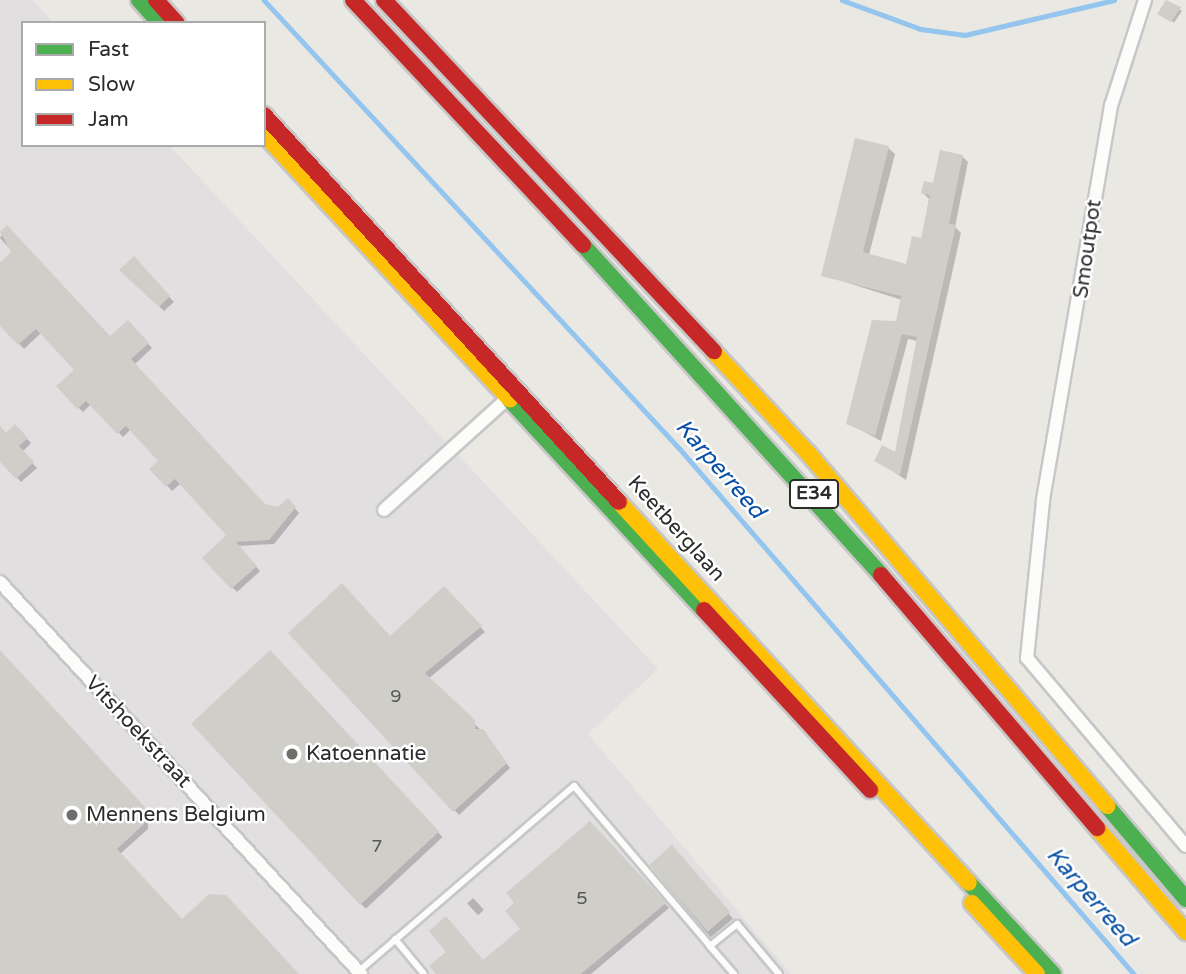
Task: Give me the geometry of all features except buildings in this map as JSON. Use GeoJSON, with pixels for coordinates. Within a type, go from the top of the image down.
{"type":"FeatureCollection","features":[{"type":"Feature","properties":{"kind":"main road"},"geometry":{"type":"LineString","coordinates":[[139,0],[158,21]]}},
{"type":"Feature","properties":{"kind":"main road"},"geometry":{"type":"LineString","coordinates":[[156,0],[175,21]]}},
{"type":"Feature","properties":{"kind":"main road","name":"E34"},"geometry":{"type":"LineString","coordinates":[[353,0],[774,449],[1186,932]]}},
{"type":"Feature","properties":{"kind":"main road","name":"E34"},"geometry":{"type":"LineString","coordinates":[[384,0],[808,453],[1186,899]]}},
{"type":"Feature","properties":{"kind":"main road","name":"Keetberglaan"},"geometry":{"type":"LineString","coordinates":[[266,118],[1053,974]]}},
{"type":"Feature","properties":{"kind":"main road","name":"Keetberglaan"},"geometry":{"type":"LineString","coordinates":[[266,136],[510,396],[1037,974]]}},
{"type":"Feature","properties":{"kind":"street","name":"Smoutpot"},"geometry":{"type":"LineString","coordinates":[[1145,0],[1111,106],[1044,501],[1028,636],[1031,669],[1186,846]]}},
{"type":"Feature","properties":{"kind":"street"},"geometry":{"type":"LineString","coordinates":[[384,510],[510,396]]}},
{"type":"Feature","properties":{"kind":"street","name":"Vitshoekstraat"},"geometry":{"type":"LineString","coordinates":[[0,582],[360,973]]}},
{"type":"Feature","properties":{"kind":"lane"},"geometry":{"type":"LineString","coordinates":[[360,973],[395,939],[574,786],[734,974]]}},
{"type":"Feature","properties":{"kind":"lane"},"geometry":{"type":"LineString","coordinates":[[710,946],[737,924],[779,974]]}},
{"type":"Feature","properties":{"kind":"lane"},"geometry":{"type":"LineString","coordinates":[[395,939],[424,974]]}},
{"type":"Feature","properties":{"kind":"shaded area"},"geometry":{"type":"Polygon","coordinates":[[[0,0],[33,0],[52,21],[21,21],[21,147],[171,147],[658,669],[588,734],[791,974],[0,974],[0,0]]]}},
{"type":"Feature","properties":{"kind":"waterway","name":"Karperreed"},"geometry":{"type":"LineString","coordinates":[[264,0],[680,449],[1134,974]]}},
{"type":"Feature","properties":{"kind":"waterway"},"geometry":{"type":"LineString","coordinates":[[842,0],[921,29],[965,35],[1114,0]]}},
{"type":"Feature","properties":{"kind":"traffic: fast"},"geometry":{"type":"LineString","coordinates":[[139,0],[158,21]]}},
{"type":"Feature","properties":{"kind":"traffic: fast"},"geometry":{"type":"LineString","coordinates":[[583,245],[881,575]]}},
{"type":"Feature","properties":{"kind":"traffic: fast"},"geometry":{"type":"LineString","coordinates":[[510,400],[704,610]]}},
{"type":"Feature","properties":{"kind":"traffic: fast"},"geometry":{"type":"LineString","coordinates":[[1107,806],[1186,899]]}},
{"type":"Feature","properties":{"kind":"traffic: fast"},"geometry":{"type":"LineString","coordinates":[[969,883],[1053,974]]}},
{"type":"Feature","properties":{"kind":"traffic: slow"},"geometry":{"type":"LineString","coordinates":[[266,136],[510,400]]}},
{"type":"Feature","properties":{"kind":"traffic: slow"},"geometry":{"type":"LineString","coordinates":[[714,352],[808,453],[1107,806]]}},
{"type":"Feature","properties":{"kind":"traffic: slow"},"geometry":{"type":"LineString","coordinates":[[619,502],[969,883]]}},
{"type":"Feature","properties":{"kind":"traffic: slow"},"geometry":{"type":"LineString","coordinates":[[1097,828],[1186,932]]}},
{"type":"Feature","properties":{"kind":"traffic: slow"},"geometry":{"type":"LineString","coordinates":[[972,903],[1037,974]]}},
{"type":"Feature","properties":{"kind":"traffic: jam"},"geometry":{"type":"LineString","coordinates":[[156,0],[175,21]]}},
{"type":"Feature","properties":{"kind":"traffic: jam"},"geometry":{"type":"LineString","coordinates":[[353,0],[583,245]]}},
{"type":"Feature","properties":{"kind":"traffic: jam"},"geometry":{"type":"LineString","coordinates":[[384,0],[714,352]]}},
{"type":"Feature","properties":{"kind":"traffic: jam"},"geometry":{"type":"LineString","coordinates":[[266,117],[619,502]]}},
{"type":"Feature","properties":{"kind":"traffic: jam"},"geometry":{"type":"LineString","coordinates":[[881,575],[1097,828]]}},
{"type":"Feature","properties":{"kind":"traffic: jam"},"geometry":{"type":"LineString","coordinates":[[704,610],[870,790]]}},
{"type":"Feature","properties":{"kind":"place","name":"Katoennatie"},"geometry":{"type":"Point","coordinates":[292,754]}},
{"type":"Feature","properties":{"kind":"place","name":"Mennens Belgium"},"geometry":{"type":"Point","coordinates":[72,815]}}]}
